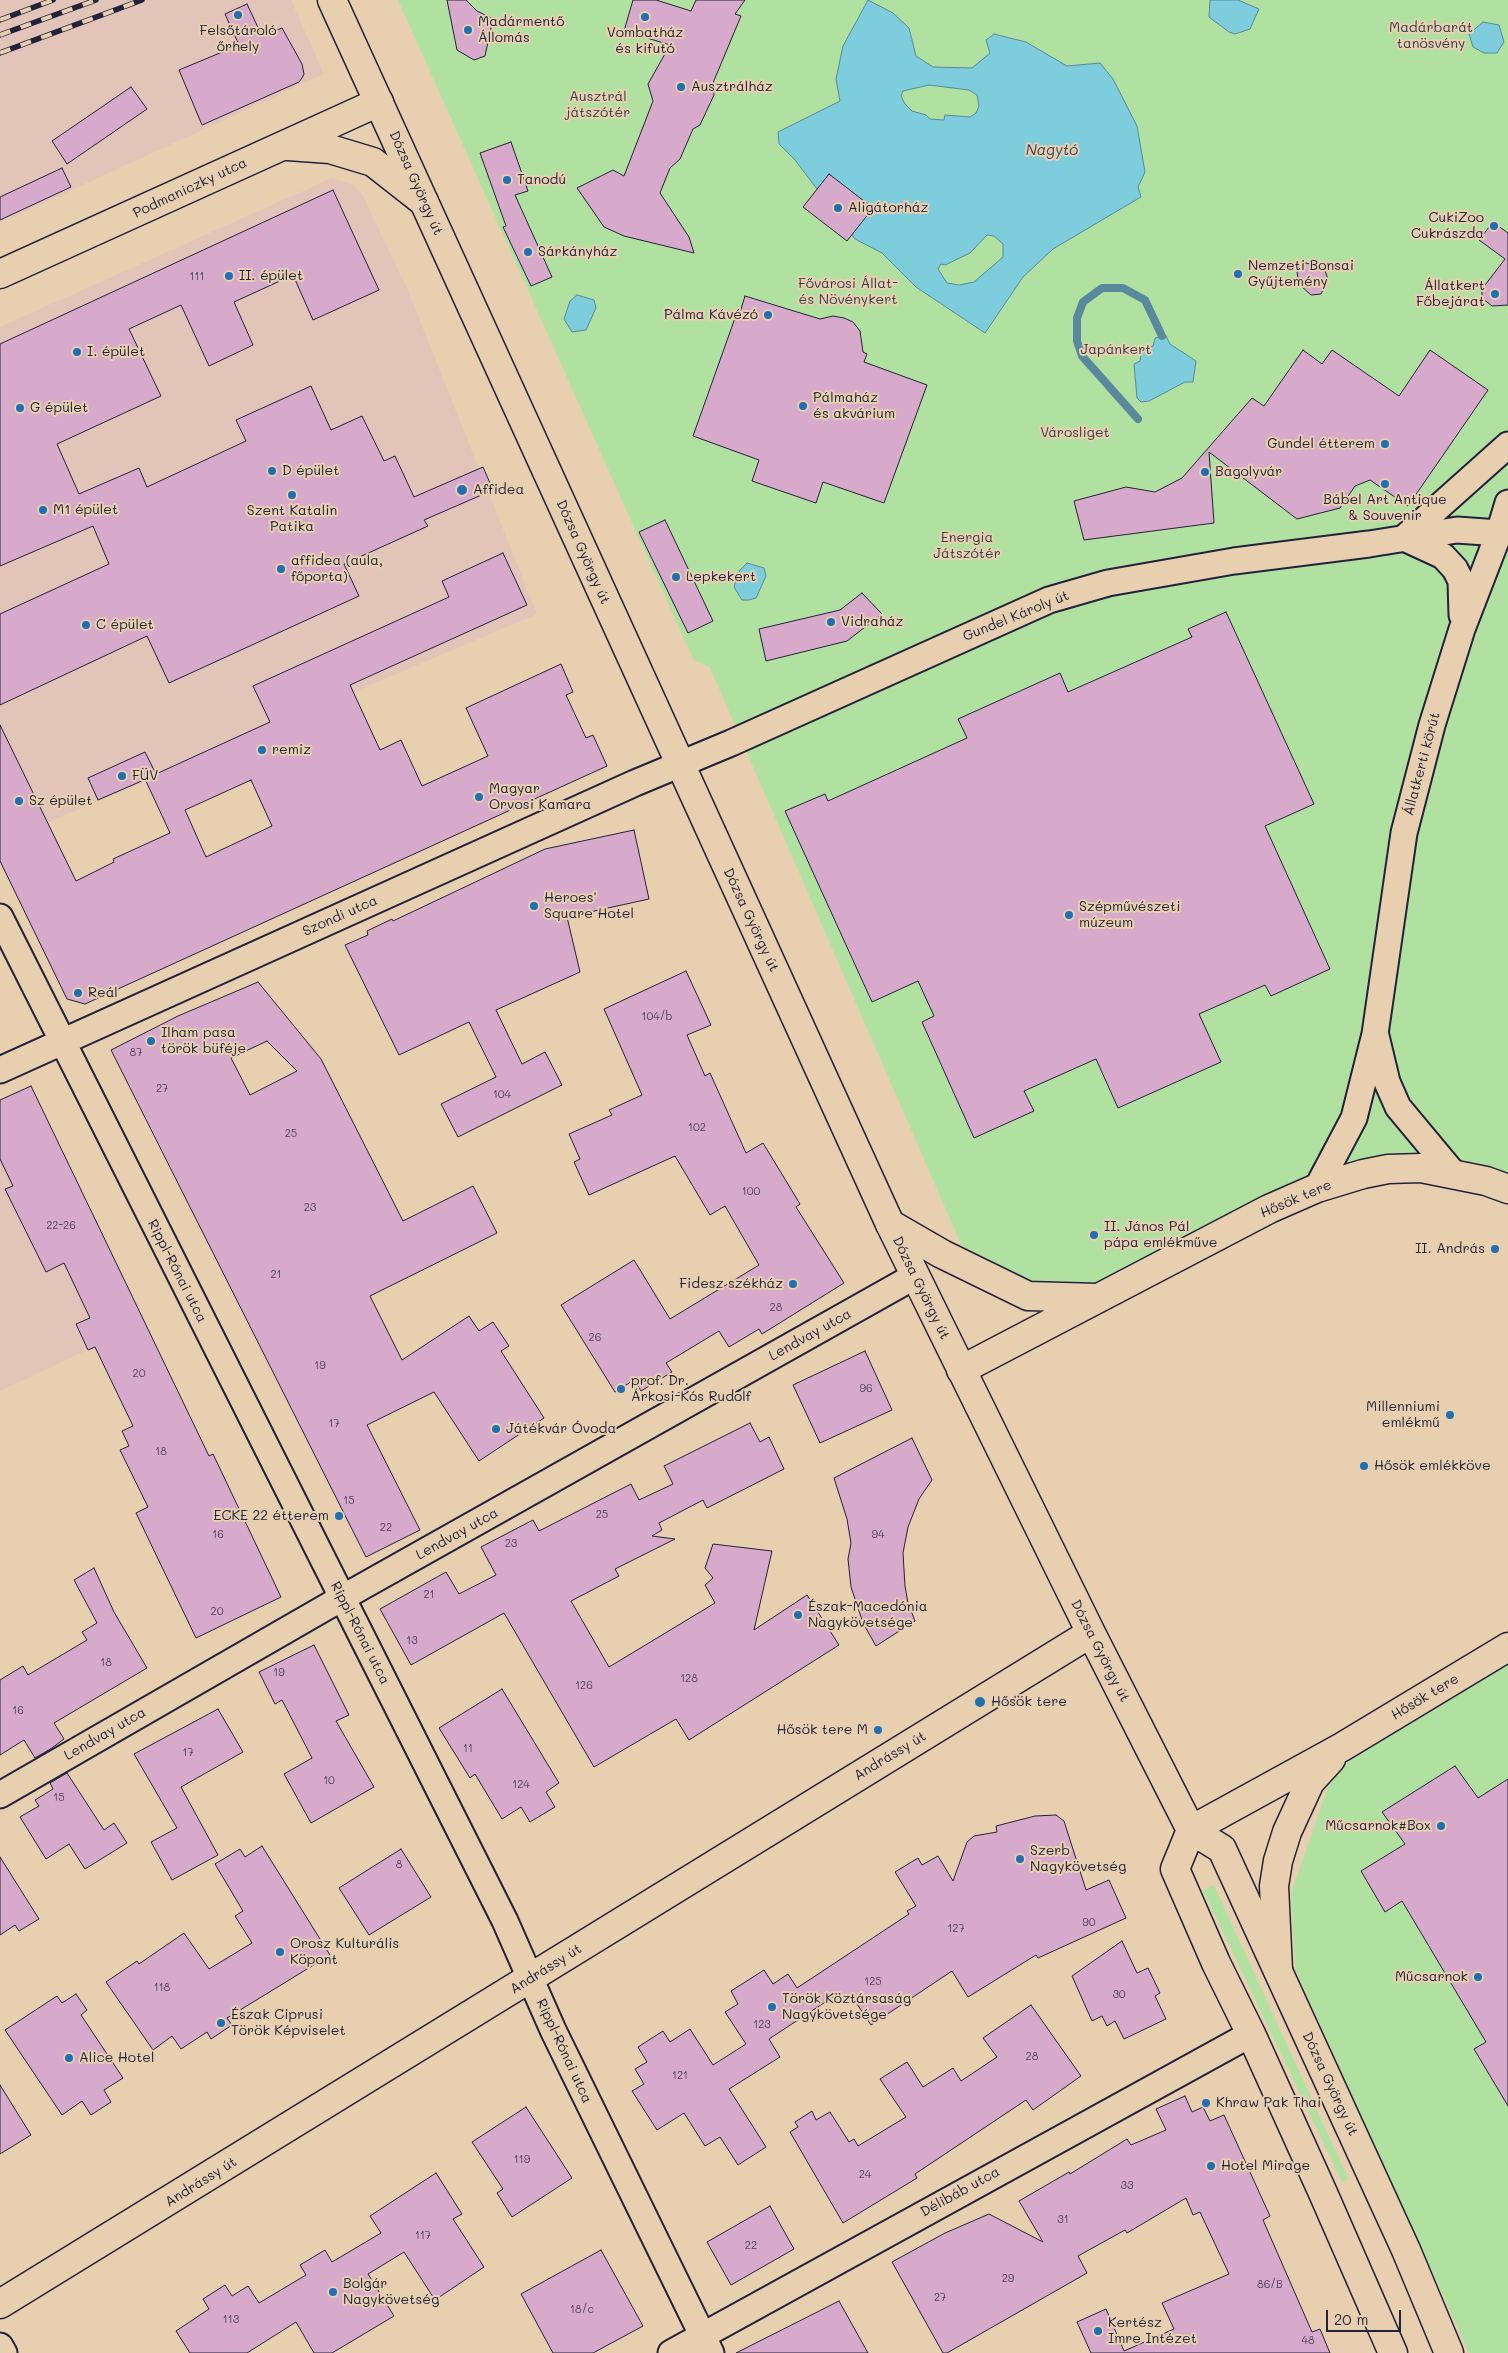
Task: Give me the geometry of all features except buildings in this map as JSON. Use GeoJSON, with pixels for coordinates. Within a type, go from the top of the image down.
{"type":"FeatureCollection","features":[{"type":"Feature","properties":{"kind":"main road","name":"Dózsa György út"},"geometry":{"type":"LineString","coordinates":[[332,0],[890,1224],[1091,1633],[1191,1830],[1222,1849],[1406,2250],[1449,2353]]}},
{"type":"Feature","properties":{"kind":"main road","name":"Podmaniczky utca"},"geometry":{"type":"LineString","coordinates":[[0,274],[379,102]]}},
{"type":"Feature","properties":{"kind":"main road"},"geometry":{"type":"LineString","coordinates":[[284,146],[330,149],[373,162],[424,202]]}},
{"type":"Feature","properties":{"kind":"main road","name":"Hősök tere"},"geometry":{"type":"LineString","coordinates":[[961,1370],[1269,1210],[1317,1188],[1363,1174],[1388,1169],[1421,1168],[1453,1173],[1486,1181],[1508,1189]]}},
{"type":"Feature","properties":{"kind":"main road","name":"Hősök tere"},"geometry":{"type":"LineString","coordinates":[[890,1224],[942,1254],[1028,1296],[1100,1298]]}},
{"type":"Feature","properties":{"kind":"main road","name":"Andrássy út"},"geometry":{"type":"LineString","coordinates":[[0,2304],[1091,1633]]}},
{"type":"Feature","properties":{"kind":"main road","name":"Hősök tere"},"geometry":{"type":"LineString","coordinates":[[1191,1830],[1342,1746],[1504,1652]]}},
{"type":"Feature","properties":{"kind":"main road","name":"Hősök tere"},"geometry":{"type":"LineString","coordinates":[[1278,1970],[1274,1886],[1278,1861],[1288,1832],[1310,1782],[1342,1746]]}},
{"type":"Feature","properties":{"kind":"main road"},"geometry":{"type":"LineString","coordinates":[[1191,1830],[1175,1869],[1216,1963],[1251,2034],[1392,2353]]}},
{"type":"Feature","properties":{"kind":"street"},"geometry":{"type":"LineString","coordinates":[[1462,629],[1461,581],[1455,569],[1443,556],[1404,538],[1508,445]]}},
{"type":"Feature","properties":{"kind":"street","name":"Állatkerti körút"},"geometry":{"type":"LineString","coordinates":[[1317,1188],[1354,1118],[1375,1034],[1404,833],[1432,725],[1462,629],[1499,533],[1508,503]]}},
{"type":"Feature","properties":{"kind":"street","name":"Gundel Károly út"},"geometry":{"type":"LineString","coordinates":[[680,764],[1049,600],[1108,583],[1234,561],[1458,530],[1499,533]]}},
{"type":"Feature","properties":{"kind":"street","name":"Szondi utca"},"geometry":{"type":"LineString","coordinates":[[0,1070],[680,764]]}},
{"type":"Feature","properties":{"kind":"street","name":"Rippl-Rónai utca"},"geometry":{"type":"LineString","coordinates":[[0,917],[505,1921],[553,2030],[706,2344]]}},
{"type":"Feature","properties":{"kind":"street","name":"Állatkerti körút"},"geometry":{"type":"LineString","coordinates":[[1375,1034],[1387,1082],[1398,1107],[1453,1173]]}},
{"type":"Feature","properties":{"kind":"street","name":"Lendvay utca"},"geometry":{"type":"LineString","coordinates":[[0,1795],[342,1598],[915,1276]]}},
{"type":"Feature","properties":{"kind":"street","name":"Délibáb utca"},"geometry":{"type":"LineString","coordinates":[[671,2353],[706,2344],[1251,2034]]}},
{"type":"Feature","properties":{"kind":"street"},"geometry":{"type":"LineString","coordinates":[[0,2346],[4,2353]]}},
{"type":"Feature","properties":{"kind":"shaded area"},"geometry":{"type":"Polygon","coordinates":[[[0,0],[291,0],[324,74],[0,223],[0,0]]]}},
{"type":"Feature","properties":{"kind":"shaded area"},"geometry":{"type":"Polygon","coordinates":[[[332,178],[354,185],[363,195],[406,286],[537,614],[0,843],[0,327],[332,178]]]}},
{"type":"Feature","properties":{"kind":"shaded area"},"geometry":{"type":"Polygon","coordinates":[[[31,1086],[145,1323],[0,1391],[0,1100],[31,1086]]]}},
{"type":"Feature","properties":{"kind":"green space","name":"Városliget"},"geometry":{"type":"Polygon","coordinates":[[[398,0],[1508,0],[1508,1189],[1388,1169],[1100,1298],[1018,1282],[967,1258],[710,668],[693,659],[398,0]]]}},
{"type":"Feature","properties":{"kind":"green space"},"geometry":{"type":"Polygon","coordinates":[[[1508,1647],[1508,2353],[1469,2353],[1295,1969],[1291,1893],[1342,1747],[1508,1647]]]}},
{"type":"Feature","properties":{"kind":"green space"},"geometry":{"type":"Polygon","coordinates":[[[1214,1885],[1348,2178],[1342,2182],[1203,1890],[1214,1885]]]}},
{"type":"Feature","properties":{"kind":"water","name":"Nagytó"},"geometry":{"type":"Polygon","coordinates":[[[868,0],[893,13],[909,28],[916,56],[933,67],[972,68],[990,53],[986,40],[994,34],[1026,42],[1067,66],[1100,63],[1113,79],[1137,126],[1145,172],[1138,187],[1141,197],[1053,249],[1023,277],[985,333],[916,287],[882,253],[855,239],[795,160],[779,144],[778,132],[840,101],[836,79],[843,46],[868,0]],[[929,85],[903,91],[901,96],[905,104],[912,111],[926,115],[930,119],[944,120],[945,115],[970,117],[976,113],[979,106],[977,95],[969,90],[929,85]],[[987,235],[970,253],[945,265],[941,264],[938,269],[947,283],[959,285],[974,282],[1003,257],[1003,244],[994,236],[987,235]]]}},
{"type":"Feature","properties":{"kind":"water"},"geometry":{"type":"Polygon","coordinates":[[[1210,0],[1238,0],[1259,9],[1250,29],[1235,34],[1229,32],[1209,17],[1210,0]]]}},
{"type":"Feature","properties":{"kind":"water"},"geometry":{"type":"Polygon","coordinates":[[[1483,22],[1499,25],[1504,42],[1497,53],[1484,53],[1473,47],[1469,34],[1483,22]]]}},
{"type":"Feature","properties":{"kind":"water"},"geometry":{"type":"Polygon","coordinates":[[[577,295],[594,300],[596,308],[586,330],[572,332],[564,319],[570,301],[577,295]]]}},
{"type":"Feature","properties":{"kind":"water"},"geometry":{"type":"Polygon","coordinates":[[[1166,336],[1170,344],[1196,361],[1193,382],[1185,382],[1149,401],[1141,402],[1137,398],[1134,364],[1140,361],[1142,350],[1153,346],[1155,338],[1166,336]]]}},
{"type":"Feature","properties":{"kind":"water"},"geometry":{"type":"Polygon","coordinates":[[[747,563],[764,568],[766,576],[756,598],[742,600],[734,587],[740,570],[747,563]]]}},
{"type":"Feature","properties":{"kind":"waterway"},"geometry":{"type":"LineString","coordinates":[[1138,419],[1082,356],[1077,341],[1077,318],[1083,302],[1102,288],[1123,288],[1145,300],[1162,336]]}},
{"type":"Feature","properties":{"kind":"railway"},"geometry":{"type":"LineString","coordinates":[[0,20],[53,0]]}},
{"type":"Feature","properties":{"kind":"railway"},"geometry":{"type":"LineString","coordinates":[[0,35],[96,0]]}},
{"type":"Feature","properties":{"kind":"railway"},"geometry":{"type":"LineString","coordinates":[[0,53],[142,0]]}},
{"type":"Feature","properties":{"kind":"place","name":"Felsőtároló őrhely"},"geometry":{"type":"Point","coordinates":[238,15]}},
{"type":"Feature","properties":{"kind":"place","name":"Vombatház és kifutó"},"geometry":{"type":"Point","coordinates":[645,17]}},
{"type":"Feature","properties":{"kind":"place","name":"Madármentő Állomás"},"geometry":{"type":"Point","coordinates":[468,30]}},
{"type":"Feature","properties":{"kind":"place","name":"Ausztrálház"},"geometry":{"type":"Point","coordinates":[681,87]}},
{"type":"Feature","properties":{"kind":"place","name":"Tanodú"},"geometry":{"type":"Point","coordinates":[507,180]}},
{"type":"Feature","properties":{"kind":"place","name":"Aligátorház"},"geometry":{"type":"Point","coordinates":[838,208]}},
{"type":"Feature","properties":{"kind":"place","name":"CukiZoo Cukrászda"},"geometry":{"type":"Point","coordinates":[1494,226]}},
{"type":"Feature","properties":{"kind":"place","name":"Sárkányház"},"geometry":{"type":"Point","coordinates":[528,252]}},
{"type":"Feature","properties":{"kind":"place","name":"Nemzeti Bonsai Gyűjtemény"},"geometry":{"type":"Point","coordinates":[1238,274]}},
{"type":"Feature","properties":{"kind":"place","name":"II. épület"},"geometry":{"type":"Point","coordinates":[229,276]}},
{"type":"Feature","properties":{"kind":"place","name":"Állatkert Főbejárat"},"geometry":{"type":"Point","coordinates":[1495,294]}},
{"type":"Feature","properties":{"kind":"place","name":"Pálma Kávézó"},"geometry":{"type":"Point","coordinates":[768,315]}},
{"type":"Feature","properties":{"kind":"place","name":"I. épület"},"geometry":{"type":"Point","coordinates":[77,352]}},
{"type":"Feature","properties":{"kind":"place","name":"Pálmaház és akvárium"},"geometry":{"type":"Point","coordinates":[803,406]}},
{"type":"Feature","properties":{"kind":"place","name":"G épület"},"geometry":{"type":"Point","coordinates":[20,408]}},
{"type":"Feature","properties":{"kind":"place","name":"Gundel étterem"},"geometry":{"type":"Point","coordinates":[1385,444]}},
{"type":"Feature","properties":{"kind":"place","name":"D épület"},"geometry":{"type":"Point","coordinates":[272,471]}},
{"type":"Feature","properties":{"kind":"place","name":"Bagolyvár"},"geometry":{"type":"Point","coordinates":[1205,472]}},
{"type":"Feature","properties":{"kind":"place","name":"Bábel Art Antique & Souvenir"},"geometry":{"type":"Point","coordinates":[1385,484]}},
{"type":"Feature","properties":{"kind":"place","name":"Affidea"},"geometry":{"type":"Point","coordinates":[462,490]}},
{"type":"Feature","properties":{"kind":"place","name":"Szent Katalin Patika"},"geometry":{"type":"Point","coordinates":[292,495]}},
{"type":"Feature","properties":{"kind":"place","name":"M1 épület"},"geometry":{"type":"Point","coordinates":[43,510]}},
{"type":"Feature","properties":{"kind":"place","name":"affidea (aula, főporta)"},"geometry":{"type":"Point","coordinates":[281,569]}},
{"type":"Feature","properties":{"kind":"place","name":"Lepkekert"},"geometry":{"type":"Point","coordinates":[676,577]}},
{"type":"Feature","properties":{"kind":"place","name":"Vidraház"},"geometry":{"type":"Point","coordinates":[831,622]}},
{"type":"Feature","properties":{"kind":"place","name":"C épület"},"geometry":{"type":"Point","coordinates":[86,625]}},
{"type":"Feature","properties":{"kind":"place","name":"remiz"},"geometry":{"type":"Point","coordinates":[262,750]}},
{"type":"Feature","properties":{"kind":"place","name":"FÜV"},"geometry":{"type":"Point","coordinates":[122,776]}},
{"type":"Feature","properties":{"kind":"place","name":"Magyar Orvosi Kamara"},"geometry":{"type":"Point","coordinates":[479,797]}},
{"type":"Feature","properties":{"kind":"place","name":"Sz épület"},"geometry":{"type":"Point","coordinates":[19,801]}},
{"type":"Feature","properties":{"kind":"place","name":"Heroes' Square Hotel"},"geometry":{"type":"Point","coordinates":[534,906]}},
{"type":"Feature","properties":{"kind":"place","name":"Szépművészeti múzeum"},"geometry":{"type":"Point","coordinates":[1069,915]}},
{"type":"Feature","properties":{"kind":"place","name":"Reál"},"geometry":{"type":"Point","coordinates":[78,993]}},
{"type":"Feature","properties":{"kind":"place","name":"Ilham pasa török büféje"},"geometry":{"type":"Point","coordinates":[151,1041]}},
{"type":"Feature","properties":{"kind":"place","name":"II. János Pál pápa emlékműve"},"geometry":{"type":"Point","coordinates":[1094,1235]}},
{"type":"Feature","properties":{"kind":"place","name":"II. András"},"geometry":{"type":"Point","coordinates":[1495,1249]}},
{"type":"Feature","properties":{"kind":"place","name":"Fidesz székház"},"geometry":{"type":"Point","coordinates":[793,1284]}},
{"type":"Feature","properties":{"kind":"place","name":"prof. Dr. Árkosi-Kós Rudolf"},"geometry":{"type":"Point","coordinates":[621,1389]}},
{"type":"Feature","properties":{"kind":"place","name":"Millenniumi emlékmű"},"geometry":{"type":"Point","coordinates":[1450,1415]}},
{"type":"Feature","properties":{"kind":"place","name":"Játékvár Óvoda"},"geometry":{"type":"Point","coordinates":[496,1429]}},
{"type":"Feature","properties":{"kind":"place","name":"Hősök emlékköve"},"geometry":{"type":"Point","coordinates":[1364,1466]}},
{"type":"Feature","properties":{"kind":"place","name":"ECKE 22 étterem"},"geometry":{"type":"Point","coordinates":[339,1516]}},
{"type":"Feature","properties":{"kind":"place","name":"Észak-Macedónia Nagykövetsége"},"geometry":{"type":"Point","coordinates":[798,1615]}},
{"type":"Feature","properties":{"kind":"place","name":"Hősök tere"},"geometry":{"type":"Point","coordinates":[980,1702]}},
{"type":"Feature","properties":{"kind":"place","name":"Hősök tere M"},"geometry":{"type":"Point","coordinates":[878,1730]}},
{"type":"Feature","properties":{"kind":"place","name":"Műcsarnok#Box"},"geometry":{"type":"Point","coordinates":[1441,1826]}},
{"type":"Feature","properties":{"kind":"place","name":"Szerb Nagykövetség"},"geometry":{"type":"Point","coordinates":[1020,1859]}},
{"type":"Feature","properties":{"kind":"place","name":"Orosz Kulturális Köpont"},"geometry":{"type":"Point","coordinates":[280,1952]}},
{"type":"Feature","properties":{"kind":"place","name":"Műcsarnok"},"geometry":{"type":"Point","coordinates":[1478,1977]}},
{"type":"Feature","properties":{"kind":"place","name":"Török Köztársaság Nagykövetsége"},"geometry":{"type":"Point","coordinates":[772,2007]}},
{"type":"Feature","properties":{"kind":"place","name":"Észak Ciprusi Török Képviselet"},"geometry":{"type":"Point","coordinates":[221,2023]}},
{"type":"Feature","properties":{"kind":"place","name":"Alice Hotel"},"geometry":{"type":"Point","coordinates":[69,2058]}},
{"type":"Feature","properties":{"kind":"place","name":"Khraw Pak Thai"},"geometry":{"type":"Point","coordinates":[1206,2103]}},
{"type":"Feature","properties":{"kind":"place","name":"Hotel Mirage"},"geometry":{"type":"Point","coordinates":[1211,2166]}},
{"type":"Feature","properties":{"kind":"place","name":"Bolgár Nagykövetség"},"geometry":{"type":"Point","coordinates":[333,2292]}},
{"type":"Feature","properties":{"kind":"place","name":"Kertész Imre Intézet"},"geometry":{"type":"Point","coordinates":[1098,2331]}},
{"type":"Feature","properties":{"kind":"park label","name":"Madárbarát tanösvény"},"geometry":{"type":"Point","coordinates":[1431,36]}},
{"type":"Feature","properties":{"kind":"park label","name":"Ausztrál játszótér"},"geometry":{"type":"Point","coordinates":[598,105]}},
{"type":"Feature","properties":{"kind":"park label","name":"Fővárosi Állat- és Növénykert"},"geometry":{"type":"Point","coordinates":[848,292]}},
{"type":"Feature","properties":{"kind":"park label","name":"Japánkert"},"geometry":{"type":"Point","coordinates":[1116,350]}},
{"type":"Feature","properties":{"kind":"park label","name":"Energia Játszótér"},"geometry":{"type":"Point","coordinates":[967,546]}}]}
